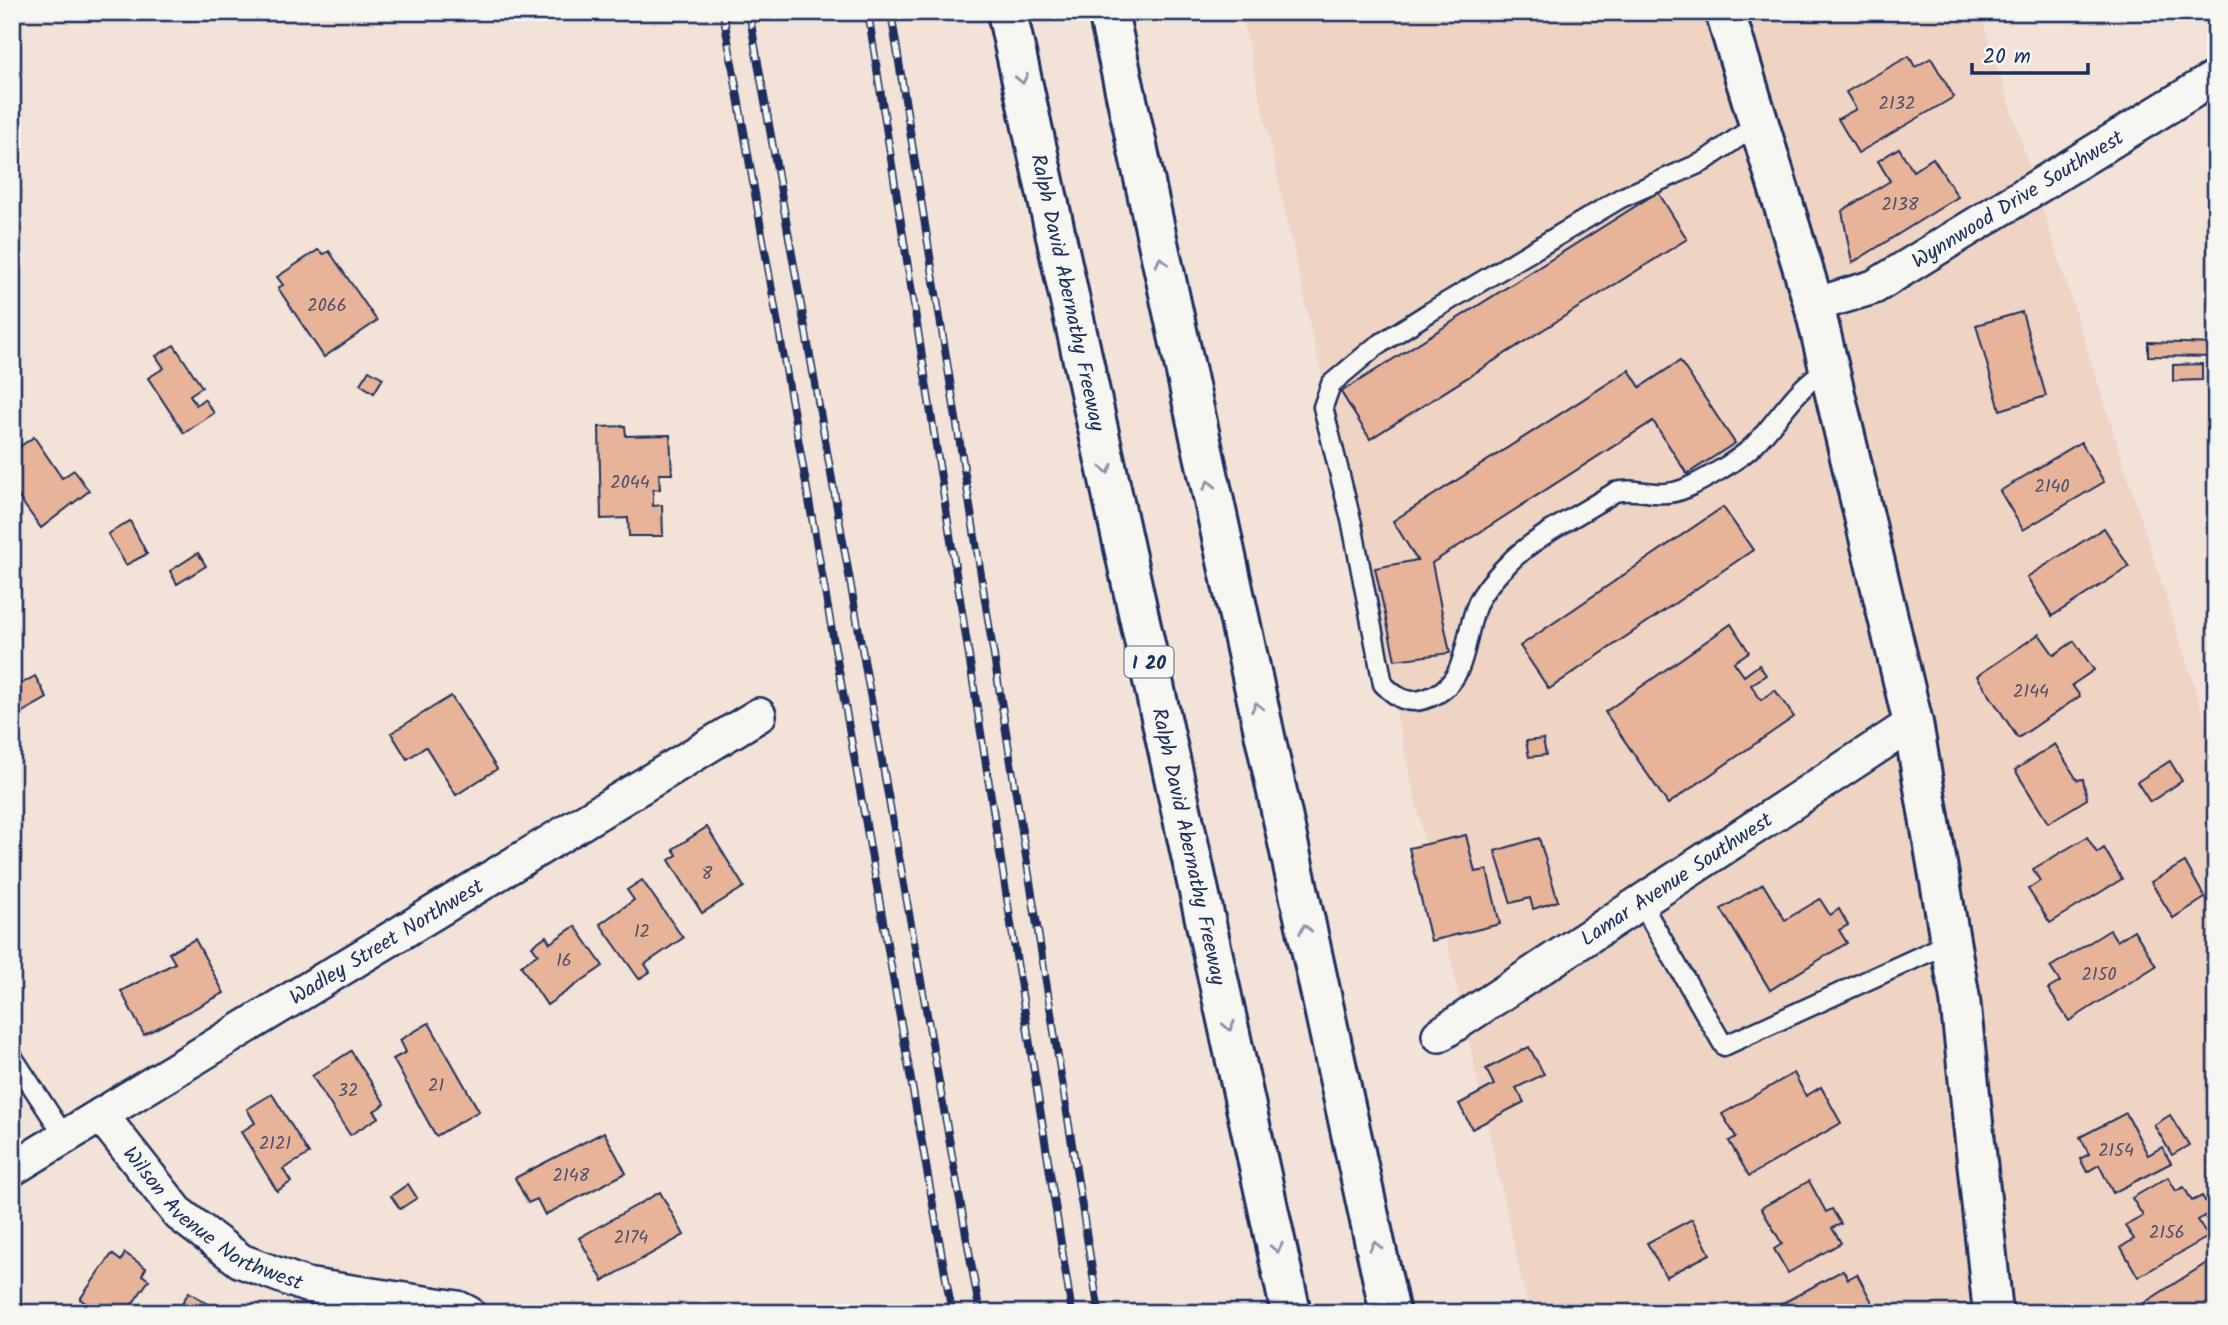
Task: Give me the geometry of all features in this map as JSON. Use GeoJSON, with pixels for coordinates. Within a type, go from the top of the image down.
{"type":"FeatureCollection","features":[{"type":"Feature","properties":{"kind":"main road","name":"Ralph David Abernathy Freeway"},"geometry":{"type":"LineString","coordinates":[[1007,12],[1291,1313]]}},
{"type":"Feature","properties":{"kind":"main road"},"geometry":{"type":"LineString","coordinates":[[1108,12],[1319,996],[1390,1313]]}},
{"type":"Feature","properties":{"kind":"main road"},"geometry":{"type":"LineString","coordinates":[[1725,12],[1814,305],[1913,723],[1960,999],[1993,1313]]}},
{"type":"Feature","properties":{"kind":"street","name":"Wynnwood Drive Southwest"},"geometry":{"type":"LineString","coordinates":[[1814,305],[1874,287],[2212,87]]}},
{"type":"Feature","properties":{"kind":"street","name":"Wadley Street Northwest"},"geometry":{"type":"LineString","coordinates":[[12,1169],[759,715]]}},
{"type":"Feature","properties":{"kind":"street","name":"Lamar Avenue Southwest"},"geometry":{"type":"LineString","coordinates":[[1439,1035],[1913,723]]}},
{"type":"Feature","properties":{"kind":"street","name":"Wilson Avenue Northwest"},"geometry":{"type":"LineString","coordinates":[[101,1115],[179,1214],[241,1261],[306,1285],[458,1308],[468,1313]]}},
{"type":"Feature","properties":{"kind":"lane"},"geometry":{"type":"LineString","coordinates":[[1759,123],[1703,162],[1612,203],[1430,312],[1375,347],[1331,384],[1323,407],[1352,524],[1383,684],[1396,696],[1409,702],[1436,695],[1448,687],[1460,670],[1470,622],[1480,598],[1510,561],[1615,492],[1627,489],[1649,495],[1668,495],[1686,488],[1736,459],[1752,447],[1798,389],[1829,368]]}},
{"type":"Feature","properties":{"kind":"lane"},"geometry":{"type":"LineString","coordinates":[[1641,903],[1724,1046],[1949,943]]}},
{"type":"Feature","properties":{"kind":"lane"},"geometry":{"type":"LineString","coordinates":[[12,1055],[65,1137]]}},
{"type":"Feature","properties":{"kind":"shaded area"},"geometry":{"type":"Polygon","coordinates":[[[1241,12],[1980,12],[2216,754],[2216,1313],[1529,1313],[1241,12]]]}},
{"type":"Feature","properties":{"kind":"building"},"geometry":{"type":"Polygon","coordinates":[[[1909,56],[1915,67],[1931,58],[1954,97],[1858,153],[1838,119],[1856,109],[1846,92],[1909,56]]]}},
{"type":"Feature","properties":{"kind":"building"},"geometry":{"type":"Polygon","coordinates":[[[1899,148],[1913,171],[1933,158],[1958,197],[1852,263],[1842,211],[1890,181],[1878,161],[1899,148]]]}},
{"type":"Feature","properties":{"kind":"building"},"geometry":{"type":"Polygon","coordinates":[[[1658,192],[1687,239],[1370,439],[1341,392],[1658,192]]]}},
{"type":"Feature","properties":{"kind":"building"},"geometry":{"type":"Polygon","coordinates":[[[318,250],[324,254],[329,251],[377,321],[324,357],[278,288],[283,285],[277,277],[318,250]]]}},
{"type":"Feature","properties":{"kind":"building"},"geometry":{"type":"Polygon","coordinates":[[[2022,312],[2046,396],[2000,410],[1976,325],[2022,312]]]}},
{"type":"Feature","properties":{"kind":"building"},"geometry":{"type":"Polygon","coordinates":[[[2148,342],[2216,344],[2216,357],[2148,356],[2148,342]]]}},
{"type":"Feature","properties":{"kind":"building"},"geometry":{"type":"Polygon","coordinates":[[[174,345],[202,387],[190,395],[196,405],[204,399],[214,413],[184,433],[148,378],[164,368],[156,356],[174,345]]]}},
{"type":"Feature","properties":{"kind":"building"},"geometry":{"type":"Polygon","coordinates":[[[1680,361],[1735,443],[1687,474],[1653,421],[1432,563],[1450,653],[1395,660],[1375,568],[1417,560],[1393,521],[1629,370],[1640,387],[1680,361]]]}},
{"type":"Feature","properties":{"kind":"building"},"geometry":{"type":"Polygon","coordinates":[[[2202,364],[2202,380],[2173,381],[2173,365],[2202,364]]]}},
{"type":"Feature","properties":{"kind":"building"},"geometry":{"type":"Polygon","coordinates":[[[369,370],[383,378],[374,393],[360,384],[369,370]]]}},
{"type":"Feature","properties":{"kind":"building"},"geometry":{"type":"Polygon","coordinates":[[[625,426],[626,436],[670,435],[672,474],[659,474],[660,489],[653,490],[653,506],[662,505],[663,536],[629,536],[628,518],[601,519],[599,427],[625,426]]]}},
{"type":"Feature","properties":{"kind":"building"},"geometry":{"type":"Polygon","coordinates":[[[34,437],[62,478],[74,470],[89,491],[41,528],[12,488],[12,452],[34,437]]]}},
{"type":"Feature","properties":{"kind":"building"},"geometry":{"type":"Polygon","coordinates":[[[2081,442],[2104,482],[2023,530],[2000,491],[2081,442]]]}},
{"type":"Feature","properties":{"kind":"building"},"geometry":{"type":"Polygon","coordinates":[[[1723,507],[1753,550],[1549,689],[1520,646],[1723,507]]]}},
{"type":"Feature","properties":{"kind":"building"},"geometry":{"type":"Polygon","coordinates":[[[130,521],[147,554],[126,565],[108,534],[130,521]]]}},
{"type":"Feature","properties":{"kind":"building"},"geometry":{"type":"Polygon","coordinates":[[[2104,528],[2129,567],[2052,616],[2027,577],[2104,528]]]}},
{"type":"Feature","properties":{"kind":"building"},"geometry":{"type":"Polygon","coordinates":[[[198,553],[206,566],[177,584],[170,571],[198,553]]]}},
{"type":"Feature","properties":{"kind":"building"},"geometry":{"type":"Polygon","coordinates":[[[1731,624],[1749,652],[1734,662],[1744,676],[1759,665],[1766,675],[1751,685],[1761,700],[1775,690],[1794,717],[1668,804],[1605,712],[1731,624]]]}},
{"type":"Feature","properties":{"kind":"building"},"geometry":{"type":"Polygon","coordinates":[[[2039,634],[2054,655],[2074,641],[2094,670],[2072,685],[2080,696],[2018,738],[1977,676],[2039,634]]]}},
{"type":"Feature","properties":{"kind":"building"},"geometry":{"type":"Polygon","coordinates":[[[35,676],[47,698],[12,718],[12,689],[35,676]]]}},
{"type":"Feature","properties":{"kind":"building"},"geometry":{"type":"Polygon","coordinates":[[[451,696],[497,769],[456,795],[426,747],[407,759],[391,733],[451,696]]]}},
{"type":"Feature","properties":{"kind":"building"},"geometry":{"type":"Polygon","coordinates":[[[1543,739],[1546,755],[1529,757],[1526,741],[1543,739]]]}},
{"type":"Feature","properties":{"kind":"building"},"geometry":{"type":"Polygon","coordinates":[[[2055,744],[2077,780],[2083,779],[2087,799],[2048,823],[2015,770],[2055,744]]]}},
{"type":"Feature","properties":{"kind":"building"},"geometry":{"type":"Polygon","coordinates":[[[2170,761],[2182,781],[2150,802],[2137,782],[2170,761]]]}},
{"type":"Feature","properties":{"kind":"building"},"geometry":{"type":"Polygon","coordinates":[[[707,827],[744,887],[702,913],[669,860],[677,855],[673,849],[707,827]]]}},
{"type":"Feature","properties":{"kind":"building"},"geometry":{"type":"Polygon","coordinates":[[[1466,835],[1475,872],[1487,870],[1500,924],[1431,941],[1409,848],[1466,835]]]}},
{"type":"Feature","properties":{"kind":"building"},"geometry":{"type":"Polygon","coordinates":[[[2087,837],[2097,853],[2104,848],[2122,879],[2050,923],[2028,889],[2040,881],[2033,869],[2087,837]]]}},
{"type":"Feature","properties":{"kind":"building"},"geometry":{"type":"Polygon","coordinates":[[[1539,838],[1558,901],[1533,909],[1530,898],[1511,903],[1495,851],[1539,838]]]}},
{"type":"Feature","properties":{"kind":"building"},"geometry":{"type":"Polygon","coordinates":[[[2185,862],[2205,898],[2173,918],[2151,882],[2185,862]]]}},
{"type":"Feature","properties":{"kind":"building"},"geometry":{"type":"Polygon","coordinates":[[[642,880],[683,938],[645,964],[650,972],[639,979],[600,924],[634,900],[627,890],[642,880]]]}},
{"type":"Feature","properties":{"kind":"building"},"geometry":{"type":"Polygon","coordinates":[[[1763,884],[1785,920],[1820,899],[1830,915],[1839,909],[1848,925],[1839,930],[1847,943],[1770,990],[1721,909],[1763,884]]]}},
{"type":"Feature","properties":{"kind":"building"},"geometry":{"type":"Polygon","coordinates":[[[575,926],[603,966],[547,1005],[521,966],[538,954],[532,946],[546,936],[550,943],[575,926]]]}},
{"type":"Feature","properties":{"kind":"building"},"geometry":{"type":"Polygon","coordinates":[[[2110,930],[2117,941],[2134,930],[2156,966],[2069,1021],[2048,989],[2060,982],[2050,967],[2110,930]]]}},
{"type":"Feature","properties":{"kind":"building"},"geometry":{"type":"Polygon","coordinates":[[[195,939],[224,993],[144,1035],[121,991],[175,963],[169,953],[195,939]]]}},
{"type":"Feature","properties":{"kind":"building"},"geometry":{"type":"Polygon","coordinates":[[[429,1023],[479,1111],[436,1136],[393,1059],[406,1052],[400,1040],[429,1023]]]}},
{"type":"Feature","properties":{"kind":"building"},"geometry":{"type":"Polygon","coordinates":[[[1529,1047],[1544,1074],[1516,1088],[1524,1102],[1472,1129],[1459,1104],[1494,1085],[1486,1069],[1529,1047]]]}},
{"type":"Feature","properties":{"kind":"building"},"geometry":{"type":"Polygon","coordinates":[[[351,1051],[385,1104],[374,1111],[379,1117],[350,1135],[312,1076],[351,1051]]]}},
{"type":"Feature","properties":{"kind":"building"},"geometry":{"type":"Polygon","coordinates":[[[1794,1073],[1806,1096],[1821,1087],[1841,1123],[1749,1176],[1729,1141],[1736,1137],[1722,1114],[1794,1073]]]}},
{"type":"Feature","properties":{"kind":"building"},"geometry":{"type":"Polygon","coordinates":[[[272,1094],[309,1154],[283,1169],[291,1182],[277,1191],[241,1132],[255,1123],[247,1109],[272,1094]]]}},
{"type":"Feature","properties":{"kind":"building"},"geometry":{"type":"Polygon","coordinates":[[[2126,1113],[2148,1155],[2162,1147],[2171,1163],[2113,1193],[2099,1165],[2087,1172],[2080,1159],[2089,1154],[2080,1137],[2126,1113]]]}},
{"type":"Feature","properties":{"kind":"building"},"geometry":{"type":"Polygon","coordinates":[[[2170,1115],[2189,1145],[2172,1155],[2154,1125],[2170,1115]]]}},
{"type":"Feature","properties":{"kind":"building"},"geometry":{"type":"Polygon","coordinates":[[[604,1132],[626,1173],[545,1215],[537,1199],[528,1203],[515,1178],[604,1132]]]}},
{"type":"Feature","properties":{"kind":"building"},"geometry":{"type":"Polygon","coordinates":[[[2168,1177],[2176,1191],[2184,1187],[2192,1201],[2202,1196],[2212,1212],[2198,1220],[2208,1237],[2138,1277],[2121,1247],[2134,1239],[2125,1226],[2143,1216],[2132,1198],[2168,1177]]]}},
{"type":"Feature","properties":{"kind":"building"},"geometry":{"type":"Polygon","coordinates":[[[1809,1181],[1826,1212],[1832,1209],[1841,1224],[1832,1228],[1841,1243],[1788,1273],[1774,1249],[1782,1244],[1761,1208],[1809,1181]]]}},
{"type":"Feature","properties":{"kind":"building"},"geometry":{"type":"Polygon","coordinates":[[[408,1184],[417,1198],[400,1209],[391,1196],[408,1184]]]}},
{"type":"Feature","properties":{"kind":"building"},"geometry":{"type":"Polygon","coordinates":[[[660,1192],[684,1235],[603,1281],[579,1238],[660,1192]]]}},
{"type":"Feature","properties":{"kind":"building"},"geometry":{"type":"Polygon","coordinates":[[[1692,1219],[1710,1254],[1666,1277],[1647,1243],[1692,1219]]]}},
{"type":"Feature","properties":{"kind":"building"},"geometry":{"type":"Polygon","coordinates":[[[125,1253],[146,1268],[142,1275],[149,1280],[126,1313],[100,1313],[80,1299],[112,1254],[121,1261],[125,1253]]]}},
{"type":"Feature","properties":{"kind":"building"},"geometry":{"type":"Polygon","coordinates":[[[2216,1257],[2216,1306],[2205,1313],[2135,1313],[2133,1310],[2216,1257]]]}},
{"type":"Feature","properties":{"kind":"building"},"geometry":{"type":"Polygon","coordinates":[[[1843,1270],[1848,1279],[1857,1274],[1873,1304],[1865,1308],[1867,1313],[1765,1313],[1843,1270]]]}},
{"type":"Feature","properties":{"kind":"building"},"geometry":{"type":"Polygon","coordinates":[[[189,1292],[221,1312],[176,1313],[189,1292]]]}},
{"type":"Feature","properties":{"kind":"railway"},"geometry":{"type":"LineString","coordinates":[[723,12],[952,1313]]}},
{"type":"Feature","properties":{"kind":"railway"},"geometry":{"type":"LineString","coordinates":[[749,12],[980,1313]]}},
{"type":"Feature","properties":{"kind":"railway"},"geometry":{"type":"LineString","coordinates":[[868,12],[1072,1313]]}},
{"type":"Feature","properties":{"kind":"railway"},"geometry":{"type":"LineString","coordinates":[[891,12],[1099,1313]]}}]}
